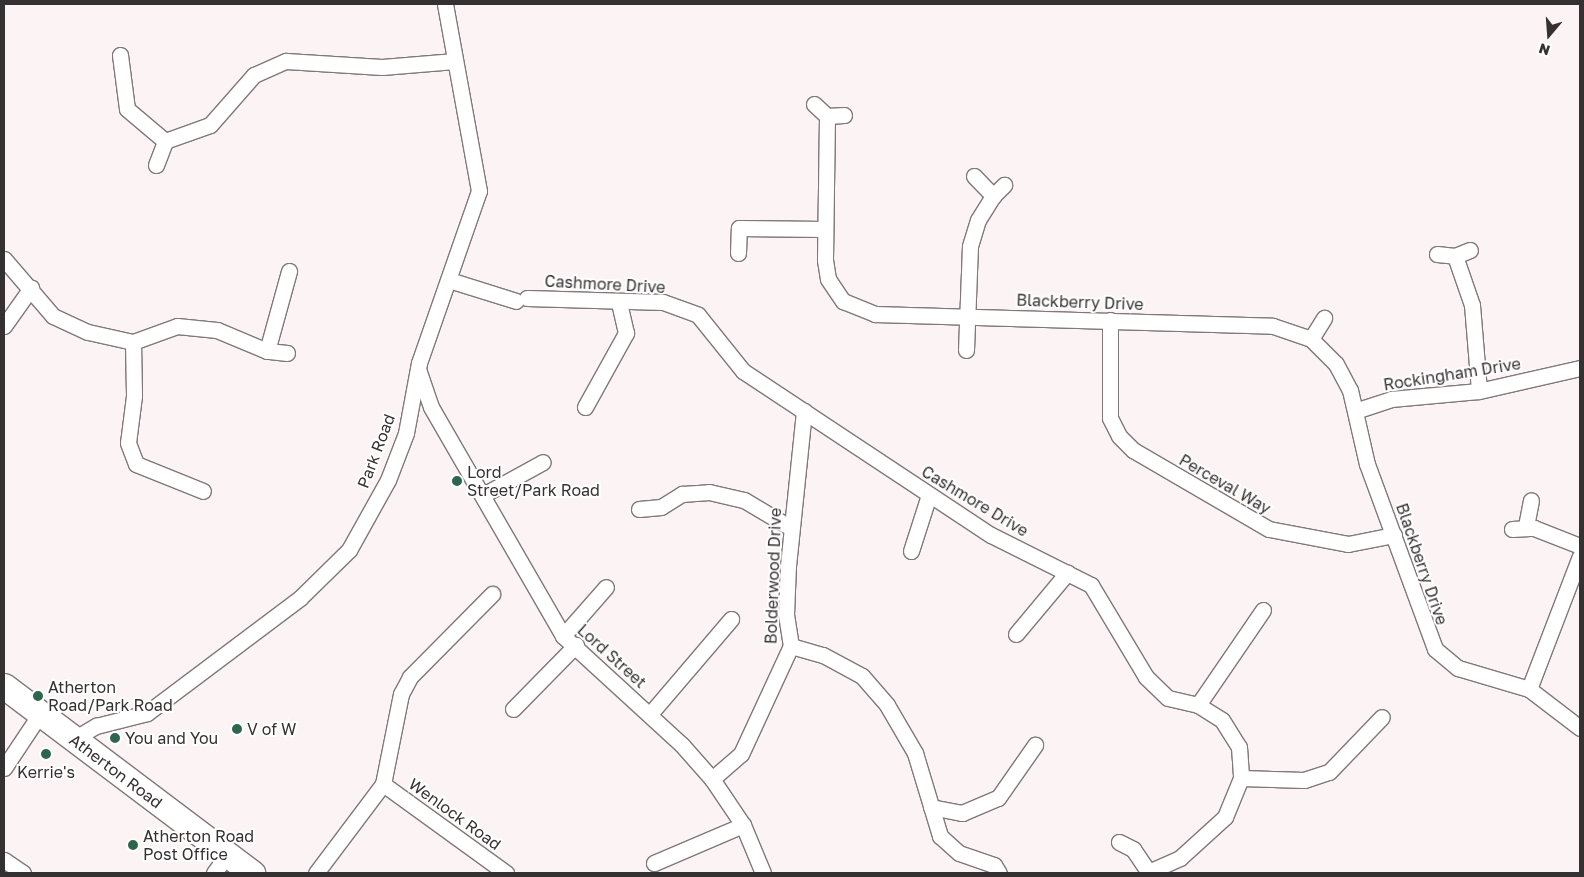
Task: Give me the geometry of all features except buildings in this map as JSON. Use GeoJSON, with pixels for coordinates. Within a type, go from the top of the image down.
{"type":"FeatureCollection","features":[{"type":"Feature","properties":{"kind":"highway","name":"Atherton Road"},"geometry":{"type":"LineString","coordinates":[[4,686],[74,739],[221,864],[252,873]]}},
{"type":"Feature","properties":{"kind":"street","name":"Park Road"},"geometry":{"type":"LineString","coordinates":[[74,739],[96,726],[147,713],[300,598],[349,550],[388,480],[406,433],[418,369],[479,191],[445,4]]}},
{"type":"Feature","properties":{"kind":"street"},"geometry":{"type":"LineString","coordinates":[[120,55],[127,109],[165,141]]}},
{"type":"Feature","properties":{"kind":"street"},"geometry":{"type":"LineString","coordinates":[[165,141],[210,126],[254,75],[286,61],[382,67],[455,62]]}},
{"type":"Feature","properties":{"kind":"street"},"geometry":{"type":"LineString","coordinates":[[814,104],[826,116],[844,114]]}},
{"type":"Feature","properties":{"kind":"street","name":"Blackberry Drive"},"geometry":{"type":"LineString","coordinates":[[826,116],[824,229],[828,279],[853,308],[875,314],[1273,326],[1311,340],[1336,364],[1358,410],[1366,459],[1394,535],[1425,632],[1442,657],[1458,668],[1529,689],[1580,728]]}},
{"type":"Feature","properties":{"kind":"street"},"geometry":{"type":"LineString","coordinates":[[156,165],[165,141]]}},
{"type":"Feature","properties":{"kind":"street"},"geometry":{"type":"LineString","coordinates":[[974,176],[993,196]]}},
{"type":"Feature","properties":{"kind":"street"},"geometry":{"type":"LineString","coordinates":[[966,350],[970,246],[978,220],[993,196],[1004,185]]}},
{"type":"Feature","properties":{"kind":"street"},"geometry":{"type":"LineString","coordinates":[[738,253],[731,228],[824,229]]}},
{"type":"Feature","properties":{"kind":"street"},"geometry":{"type":"LineString","coordinates":[[1437,254],[1455,256],[1470,250]]}},
{"type":"Feature","properties":{"kind":"street"},"geometry":{"type":"LineString","coordinates":[[1455,256],[1472,305],[1479,391]]}},
{"type":"Feature","properties":{"kind":"street"},"geometry":{"type":"LineString","coordinates":[[4,259],[32,288],[53,316],[88,332],[134,342],[177,326],[217,330],[267,351],[287,353]]}},
{"type":"Feature","properties":{"kind":"street"},"geometry":{"type":"LineString","coordinates":[[267,351],[288,271]]}},
{"type":"Feature","properties":{"kind":"street","name":"Cashmore Drive"},"geometry":{"type":"LineString","coordinates":[[449,280],[522,300],[663,302],[698,314],[743,371],[992,535],[1091,585],[1146,677],[1168,698],[1198,705],[1222,720],[1239,747],[1241,778],[1225,818],[1205,840],[1148,873]]}},
{"type":"Feature","properties":{"kind":"street"},"geometry":{"type":"LineString","coordinates":[[4,326],[32,288]]}},
{"type":"Feature","properties":{"kind":"street"},"geometry":{"type":"LineString","coordinates":[[585,407],[626,333],[619,302]]}},
{"type":"Feature","properties":{"kind":"street"},"geometry":{"type":"LineString","coordinates":[[1311,340],[1324,318]]}},
{"type":"Feature","properties":{"kind":"street"},"geometry":{"type":"LineString","coordinates":[[1099,432],[1113,427],[1109,409],[1110,320]]}},
{"type":"Feature","properties":{"kind":"street"},"geometry":{"type":"LineString","coordinates":[[134,342],[134,396],[128,443],[136,464],[203,491]]}},
{"type":"Feature","properties":{"kind":"street","name":"Rockingham Drive"},"geometry":{"type":"LineString","coordinates":[[1358,410],[1391,399],[1479,391],[1580,368]]}},
{"type":"Feature","properties":{"kind":"street","name":"Lord Street"},"geometry":{"type":"LineString","coordinates":[[418,369],[431,407],[563,636],[576,645],[650,714],[712,779],[743,825],[763,873]]}},
{"type":"Feature","properties":{"kind":"street","name":"Bolderwood Drive"},"geometry":{"type":"LineString","coordinates":[[712,779],[741,754],[791,646],[786,615],[791,528],[804,411]]}},
{"type":"Feature","properties":{"kind":"street","name":"Perceval Way"},"geometry":{"type":"LineString","coordinates":[[1113,427],[1133,450],[1269,529],[1348,544],[1394,535]]}},
{"type":"Feature","properties":{"kind":"street"},"geometry":{"type":"LineString","coordinates":[[483,495],[543,462]]}},
{"type":"Feature","properties":{"kind":"street"},"geometry":{"type":"LineString","coordinates":[[639,509],[661,508],[682,494],[709,492],[744,500],[791,528]]}},
{"type":"Feature","properties":{"kind":"street"},"geometry":{"type":"LineString","coordinates":[[911,551],[929,495]]}},
{"type":"Feature","properties":{"kind":"street"},"geometry":{"type":"LineString","coordinates":[[1531,500],[1519,527],[1580,546]]}},
{"type":"Feature","properties":{"kind":"street"},"geometry":{"type":"LineString","coordinates":[[1529,689],[1580,556]]}},
{"type":"Feature","properties":{"kind":"street"},"geometry":{"type":"LineString","coordinates":[[1016,634],[1067,573]]}},
{"type":"Feature","properties":{"kind":"street"},"geometry":{"type":"LineString","coordinates":[[563,636],[606,587]]}},
{"type":"Feature","properties":{"kind":"street"},"geometry":{"type":"LineString","coordinates":[[316,873],[383,784],[401,694],[410,677],[492,594]]}},
{"type":"Feature","properties":{"kind":"street"},"geometry":{"type":"LineString","coordinates":[[1198,705],[1263,610]]}},
{"type":"Feature","properties":{"kind":"street"},"geometry":{"type":"LineString","coordinates":[[650,714],[731,619]]}},
{"type":"Feature","properties":{"kind":"street"},"geometry":{"type":"LineString","coordinates":[[513,708],[576,645]]}},
{"type":"Feature","properties":{"kind":"street"},"geometry":{"type":"LineString","coordinates":[[791,646],[822,655],[862,676],[887,705],[915,753],[940,836],[959,853],[994,865],[999,873]]}},
{"type":"Feature","properties":{"kind":"street"},"geometry":{"type":"LineString","coordinates":[[4,768],[40,714]]}},
{"type":"Feature","properties":{"kind":"street"},"geometry":{"type":"LineString","coordinates":[[1241,778],[1304,780],[1329,772],[1382,717]]}},
{"type":"Feature","properties":{"kind":"street"},"geometry":{"type":"LineString","coordinates":[[931,807],[962,813],[998,798],[1035,745]]}},
{"type":"Feature","properties":{"kind":"street","name":"Wenlock Road"},"geometry":{"type":"LineString","coordinates":[[383,784],[506,873]]}},
{"type":"Feature","properties":{"kind":"street"},"geometry":{"type":"LineString","coordinates":[[654,863],[743,825]]}},
{"type":"Feature","properties":{"kind":"street"},"geometry":{"type":"LineString","coordinates":[[1119,842],[1133,849],[1148,873]]}},
{"type":"Feature","properties":{"kind":"street"},"geometry":{"type":"LineString","coordinates":[[4,860],[23,873]]}},
{"type":"Feature","properties":{"kind":"place","name":"Lord Street/Park Road"},"geometry":{"type":"Point","coordinates":[457,481]}},
{"type":"Feature","properties":{"kind":"place","name":"Atherton Road/Park Road"},"geometry":{"type":"Point","coordinates":[38,696]}},
{"type":"Feature","properties":{"kind":"place","name":"V of W"},"geometry":{"type":"Point","coordinates":[237,729]}},
{"type":"Feature","properties":{"kind":"place","name":"You and You"},"geometry":{"type":"Point","coordinates":[115,738]}},
{"type":"Feature","properties":{"kind":"place","name":"Kerrie's"},"geometry":{"type":"Point","coordinates":[46,754]}},
{"type":"Feature","properties":{"kind":"place","name":"Atherton Road Post Office"},"geometry":{"type":"Point","coordinates":[133,845]}}]}
